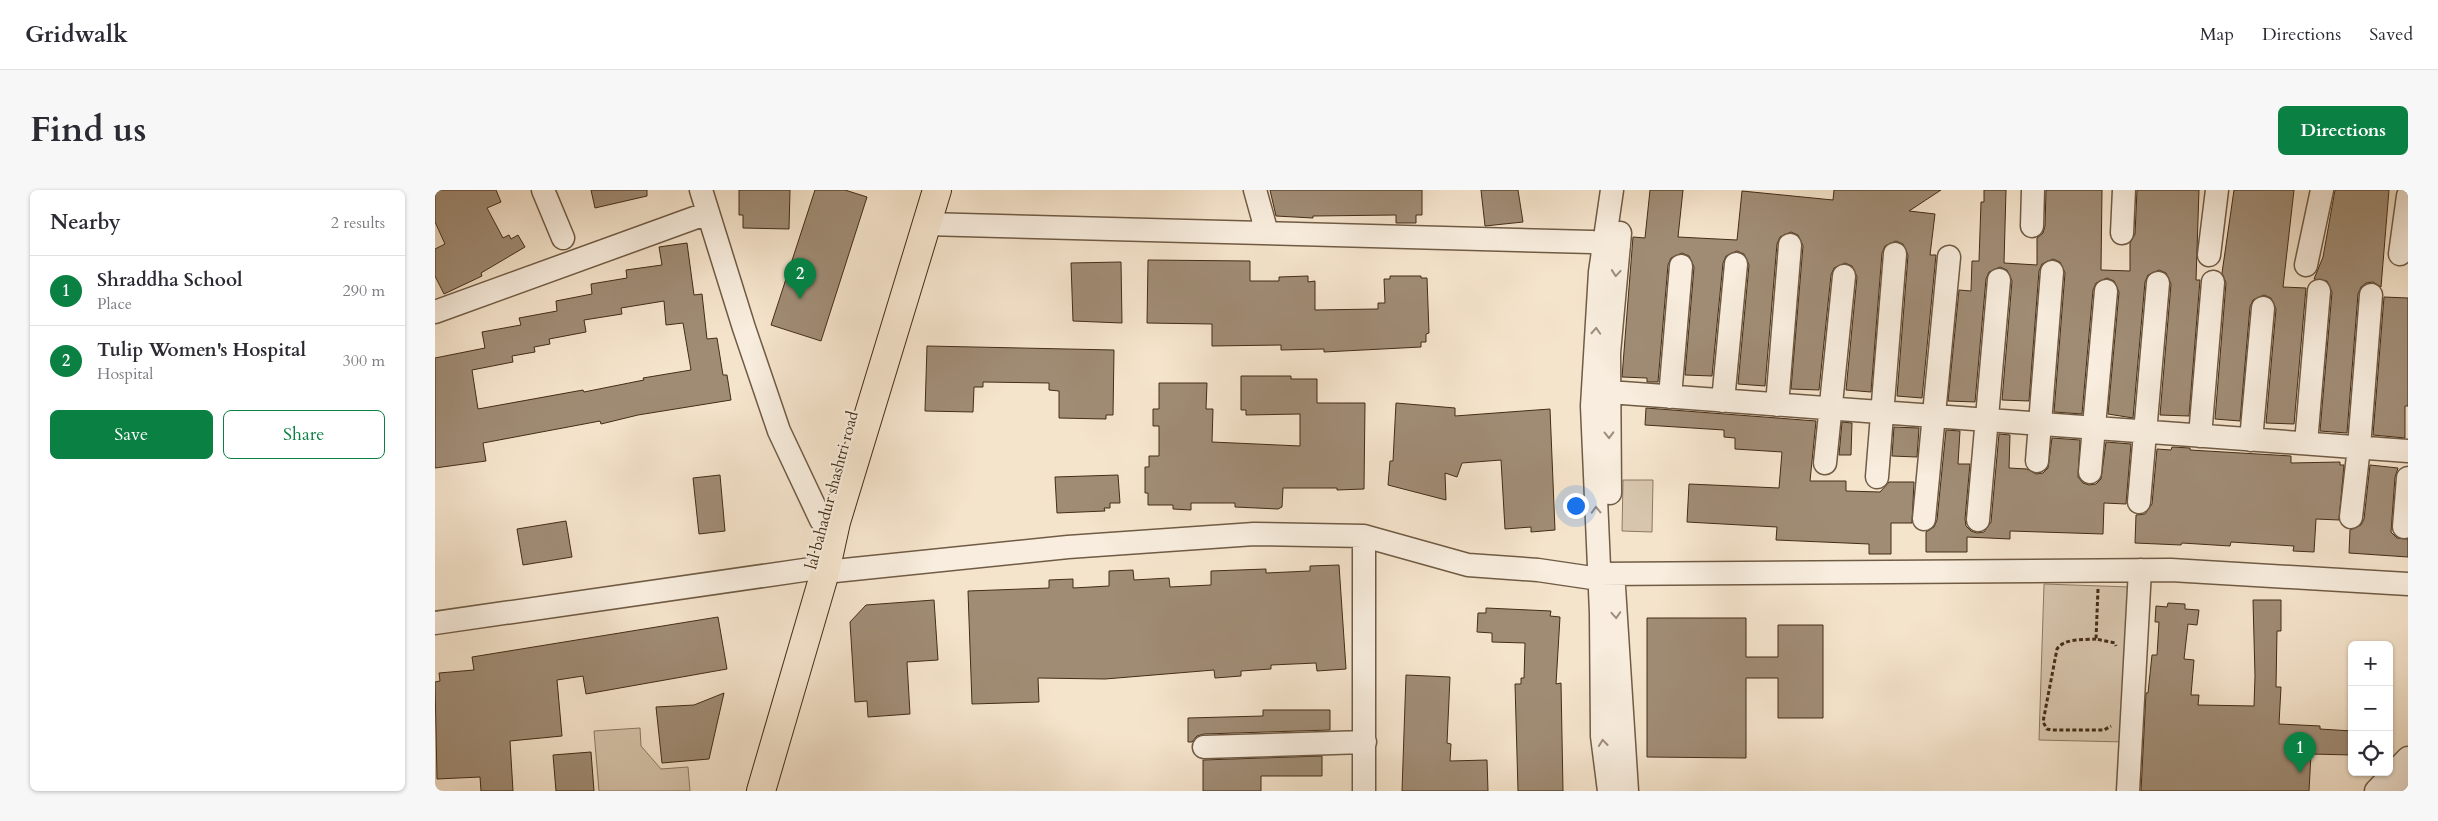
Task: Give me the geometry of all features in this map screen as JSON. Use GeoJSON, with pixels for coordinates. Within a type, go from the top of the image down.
{"type":"FeatureCollection","features":[{"type":"Feature","properties":{"kind":"main road","name":"lal bahadur shashtri road"},"geometry":{"type":"LineString","coordinates":[[748,791],[818,570],[821,520],[921,190]]}},
{"type":"Feature","properties":{"kind":"main road"},"geometry":{"type":"LineString","coordinates":[[761,791],[818,570],[835,522],[937,190]]}},
{"type":"Feature","properties":{"kind":"street"},"geometry":{"type":"LineString","coordinates":[[543,190],[563,238]]}},
{"type":"Feature","properties":{"kind":"street"},"geometry":{"type":"LineString","coordinates":[[701,190],[744,328],[779,430],[821,520]]}},
{"type":"Feature","properties":{"kind":"street"},"geometry":{"type":"LineString","coordinates":[[1255,190],[1267,233]]}},
{"type":"Feature","properties":{"kind":"street"},"geometry":{"type":"LineString","coordinates":[[1609,791],[1602,736],[1612,190]]}},
{"type":"Feature","properties":{"kind":"street"},"geometry":{"type":"LineString","coordinates":[[1627,190],[1611,246],[1600,272],[1591,406],[1605,579],[1627,791]]}},
{"type":"Feature","properties":{"kind":"street"},"geometry":{"type":"LineString","coordinates":[[2032,226],[2033,190]]}},
{"type":"Feature","properties":{"kind":"street"},"geometry":{"type":"LineString","coordinates":[[2122,234],[2124,190]]}},
{"type":"Feature","properties":{"kind":"street"},"geometry":{"type":"LineString","coordinates":[[2209,255],[2217,190]]}},
{"type":"Feature","properties":{"kind":"street"},"geometry":{"type":"LineString","coordinates":[[2306,265],[2322,190]]}},
{"type":"Feature","properties":{"kind":"street"},"geometry":{"type":"LineString","coordinates":[[2400,254],[2408,196]]}},
{"type":"Feature","properties":{"kind":"street"},"geometry":{"type":"LineString","coordinates":[[435,312],[708,213]]}},
{"type":"Feature","properties":{"kind":"street"},"geometry":{"type":"LineString","coordinates":[[926,224],[1592,242],[1611,246]]}},
{"type":"Feature","properties":{"kind":"street"},"geometry":{"type":"LineString","coordinates":[[1777,405],[1790,245]]}},
{"type":"Feature","properties":{"kind":"street"},"geometry":{"type":"LineString","coordinates":[[1877,477],[1895,254]]}},
{"type":"Feature","properties":{"kind":"street"},"geometry":{"type":"LineString","coordinates":[[1924,519],[1949,257]]}},
{"type":"Feature","properties":{"kind":"street"},"geometry":{"type":"LineString","coordinates":[[1723,401],[1736,264]]}},
{"type":"Feature","properties":{"kind":"street"},"geometry":{"type":"LineString","coordinates":[[1670,397],[1681,266]]}},
{"type":"Feature","properties":{"kind":"street"},"geometry":{"type":"LineString","coordinates":[[2037,461],[2052,272]]}},
{"type":"Feature","properties":{"kind":"street"},"geometry":{"type":"LineString","coordinates":[[1825,464],[1843,276]]}},
{"type":"Feature","properties":{"kind":"street"},"geometry":{"type":"LineString","coordinates":[[1978,520],[1999,280]]}},
{"type":"Feature","properties":{"kind":"street"},"geometry":{"type":"LineString","coordinates":[[2139,502],[2147,432],[2157,282]]}},
{"type":"Feature","properties":{"kind":"street"},"geometry":{"type":"LineString","coordinates":[[2200,436],[2213,282]]}},
{"type":"Feature","properties":{"kind":"street"},"geometry":{"type":"LineString","coordinates":[[2090,472],[2106,291]]}},
{"type":"Feature","properties":{"kind":"street"},"geometry":{"type":"LineString","coordinates":[[2306,444],[2319,291]]}},
{"type":"Feature","properties":{"kind":"street"},"geometry":{"type":"LineString","coordinates":[[2351,517],[2359,447],[2371,295]]}},
{"type":"Feature","properties":{"kind":"street"},"geometry":{"type":"LineString","coordinates":[[2251,440],[2263,308]]}},
{"type":"Feature","properties":{"kind":"street"},"geometry":{"type":"LineString","coordinates":[[1609,392],[2408,451]]}},
{"type":"Feature","properties":{"kind":"street"},"geometry":{"type":"LineString","coordinates":[[2403,528],[2408,478]]}},
{"type":"Feature","properties":{"kind":"street"},"geometry":{"type":"LineString","coordinates":[[435,623],[818,570],[1244,535],[1364,536],[1468,565],[1538,570],[1605,579],[2140,575],[2408,584]]}},
{"type":"Feature","properties":{"kind":"street"},"geometry":{"type":"LineString","coordinates":[[1364,536],[1364,791]]}},
{"type":"Feature","properties":{"kind":"street"},"geometry":{"type":"LineString","coordinates":[[2140,575],[2408,595]]}},
{"type":"Feature","properties":{"kind":"street"},"geometry":{"type":"LineString","coordinates":[[2128,791],[2140,575]]}},
{"type":"Feature","properties":{"kind":"street"},"geometry":{"type":"LineString","coordinates":[[1204,748],[1365,742]]}},
{"type":"Feature","properties":{"kind":"street"},"geometry":{"type":"LineString","coordinates":[[2376,791],[2408,758]]}},
{"type":"Feature","properties":{"kind":"street"},"geometry":{"type":"LineString","coordinates":[[2399,791],[2408,782]]}},
{"type":"Feature","properties":{"kind":"path"},"geometry":{"type":"LineString","coordinates":[[2095,639],[2098,586]]}},
{"type":"Feature","properties":{"kind":"path"},"geometry":{"type":"LineString","coordinates":[[2113,721],[2110,727],[2104,730],[2052,730],[2047,729],[2043,722],[2057,649],[2060,644],[2070,641],[2095,639],[2115,643],[2117,650]]}},
{"type":"Feature","properties":{"kind":"shaded area"},"geometry":{"type":"Polygon","coordinates":[[[1623,480],[1653,480],[1652,532],[1622,531],[1623,480]]]}},
{"type":"Feature","properties":{"kind":"shaded area"},"geometry":{"type":"Polygon","coordinates":[[[2044,584],[2130,587],[2125,742],[2039,740],[2044,584]]]}},
{"type":"Feature","properties":{"kind":"shaded area"},"geometry":{"type":"Polygon","coordinates":[[[640,728],[641,746],[661,769],[688,767],[690,791],[599,791],[594,731],[640,728]]]}},
{"type":"Feature","properties":{"kind":"building"},"geometry":{"type":"Polygon","coordinates":[[[435,190],[496,190],[501,202],[487,208],[503,238],[509,235],[511,239],[518,235],[525,247],[481,273],[482,276],[444,294],[435,276],[435,249],[445,244],[435,222],[435,190]]]}},
{"type":"Feature","properties":{"kind":"building"},"geometry":{"type":"Polygon","coordinates":[[[591,190],[647,190],[647,196],[595,208],[591,190]]]}},
{"type":"Feature","properties":{"kind":"building"},"geometry":{"type":"Polygon","coordinates":[[[739,190],[790,190],[789,229],[743,228],[743,215],[739,215],[739,190]]]}},
{"type":"Feature","properties":{"kind":"building"},"geometry":{"type":"Polygon","coordinates":[[[815,190],[845,190],[867,197],[821,341],[771,325],[815,190]]]}},
{"type":"Feature","properties":{"kind":"building"},"geometry":{"type":"Polygon","coordinates":[[[1270,190],[1422,190],[1422,215],[1416,215],[1416,223],[1396,223],[1396,215],[1313,216],[1313,218],[1276,216],[1270,190]]]}},
{"type":"Feature","properties":{"kind":"building"},"geometry":{"type":"Polygon","coordinates":[[[1481,190],[1518,190],[1523,222],[1485,226],[1481,190]]]}},
{"type":"Feature","properties":{"kind":"building"},"geometry":{"type":"Polygon","coordinates":[[[1650,190],[1683,190],[1678,237],[1737,240],[1742,191],[1833,200],[1834,190],[1941,190],[1909,211],[1935,214],[1930,255],[1936,255],[1922,398],[1897,396],[1908,255],[1903,244],[1896,241],[1885,246],[1882,253],[1871,392],[1846,390],[1857,277],[1852,266],[1845,263],[1834,268],[1831,275],[1819,390],[1791,389],[1803,246],[1798,235],[1791,232],[1780,237],[1777,244],[1765,386],[1738,384],[1749,265],[1744,254],[1737,251],[1726,256],[1723,263],[1712,376],[1685,375],[1694,267],[1689,256],[1682,253],[1671,258],[1668,265],[1658,382],[1647,382],[1647,378],[1622,377],[1633,237],[1645,238],[1650,190]]]}},
{"type":"Feature","properties":{"kind":"building"},"geometry":{"type":"Polygon","coordinates":[[[1984,190],[2006,190],[2004,263],[2037,265],[2037,238],[2043,233],[2045,226],[2046,190],[2102,190],[2101,270],[2130,271],[2130,243],[2135,234],[2137,190],[2199,190],[2196,280],[2200,280],[2189,416],[2160,415],[2171,284],[2166,273],[2159,270],[2148,275],[2145,282],[2133,418],[2108,414],[2119,292],[2114,281],[2107,278],[2096,283],[2093,290],[2082,414],[2054,412],[2065,273],[2060,262],[2053,259],[2042,264],[2039,271],[2029,401],[2002,400],[2012,281],[2007,270],[2000,267],[1989,272],[1986,279],[1975,402],[1948,401],[1959,290],[1971,291],[1972,261],[1979,261],[1981,202],[1984,202],[1984,190]]]}},
{"type":"Feature","properties":{"kind":"building"},"geometry":{"type":"Polygon","coordinates":[[[2234,190],[2294,190],[2283,287],[2306,288],[2294,424],[2266,423],[2276,309],[2271,298],[2264,295],[2253,300],[2250,307],[2240,421],[2215,419],[2226,283],[2222,273],[2234,190]]]}},
{"type":"Feature","properties":{"kind":"building"},"geometry":{"type":"Polygon","coordinates":[[[2335,190],[2389,190],[2381,287],[2373,282],[2366,283],[2361,287],[2358,294],[2347,433],[2320,431],[2332,292],[2327,281],[2314,279],[2323,257],[2335,190]]]}},
{"type":"Feature","properties":{"kind":"building"},"geometry":{"type":"Polygon","coordinates":[[[687,243],[694,295],[702,294],[707,339],[717,338],[723,375],[727,375],[731,400],[638,415],[601,424],[600,421],[483,443],[486,461],[435,468],[435,358],[485,348],[482,332],[521,325],[519,318],[557,311],[556,301],[592,294],[591,284],[627,278],[626,270],[662,265],[659,247],[687,243]],[[664,301],[621,308],[622,314],[584,320],[586,332],[549,339],[550,344],[534,347],[535,352],[512,356],[513,362],[472,370],[478,409],[583,390],[584,392],[644,380],[643,378],[691,370],[683,323],[666,325],[664,301]]]}},
{"type":"Feature","properties":{"kind":"building"},"geometry":{"type":"Polygon","coordinates":[[[1148,260],[1250,261],[1250,281],[1279,281],[1279,277],[1308,276],[1308,282],[1315,281],[1315,310],[1378,309],[1378,303],[1385,303],[1384,279],[1390,279],[1390,276],[1421,276],[1421,278],[1427,278],[1429,333],[1426,334],[1426,342],[1421,342],[1421,347],[1324,352],[1324,349],[1281,350],[1281,345],[1212,346],[1212,324],[1147,323],[1148,260]]]}},
{"type":"Feature","properties":{"kind":"building"},"geometry":{"type":"Polygon","coordinates":[[[1121,262],[1122,323],[1073,321],[1071,263],[1121,262]]]}},
{"type":"Feature","properties":{"kind":"building"},"geometry":{"type":"Polygon","coordinates":[[[2384,297],[2408,298],[2408,406],[2405,406],[2405,438],[2373,435],[2384,297]]]}},
{"type":"Feature","properties":{"kind":"building"},"geometry":{"type":"Polygon","coordinates":[[[927,346],[1114,350],[1113,415],[1106,415],[1106,419],[1059,418],[1059,391],[1049,390],[1049,383],[983,382],[983,387],[974,387],[973,412],[925,411],[927,346]]]}},
{"type":"Feature","properties":{"kind":"building"},"geometry":{"type":"Polygon","coordinates":[[[1241,376],[1291,376],[1291,379],[1317,379],[1317,403],[1365,403],[1364,489],[1283,488],[1282,507],[1278,509],[1235,507],[1235,503],[1191,503],[1191,510],[1173,509],[1173,505],[1148,505],[1148,493],[1145,493],[1145,467],[1149,467],[1149,456],[1159,456],[1159,426],[1153,426],[1153,409],[1159,409],[1159,383],[1207,383],[1206,409],[1213,409],[1212,442],[1300,446],[1300,414],[1246,415],[1246,410],[1241,410],[1241,376]]]}},
{"type":"Feature","properties":{"kind":"building"},"geometry":{"type":"Polygon","coordinates":[[[1396,403],[1455,408],[1455,416],[1550,409],[1555,530],[1531,532],[1531,527],[1505,529],[1501,460],[1462,463],[1457,477],[1445,473],[1446,500],[1388,485],[1390,461],[1393,461],[1396,403]]]}},
{"type":"Feature","properties":{"kind":"building"},"geometry":{"type":"Polygon","coordinates":[[[1646,408],[1816,421],[1810,481],[1846,481],[1846,491],[1880,492],[1889,482],[1914,482],[1912,523],[1891,523],[1891,554],[1869,554],[1869,544],[1776,540],[1777,527],[1687,522],[1689,484],[1779,488],[1782,452],[1735,449],[1735,438],[1724,437],[1724,430],[1645,425],[1646,408]]]}},
{"type":"Feature","properties":{"kind":"building"},"geometry":{"type":"Polygon","coordinates":[[[1842,422],[1852,423],[1851,455],[1839,455],[1842,422]]]}},
{"type":"Feature","properties":{"kind":"building"},"geometry":{"type":"Polygon","coordinates":[[[1894,427],[1919,428],[1917,457],[1892,456],[1894,427]]]}},
{"type":"Feature","properties":{"kind":"building"},"geometry":{"type":"Polygon","coordinates":[[[1946,430],[1960,431],[1958,464],[1970,464],[1965,519],[1966,526],[1971,531],[1977,533],[1984,532],[1991,522],[1999,434],[2010,435],[2009,468],[2027,469],[2036,474],[2043,473],[2048,468],[2052,438],[2080,440],[2078,477],[2083,483],[2089,485],[2096,484],[2101,479],[2106,442],[2131,444],[2126,504],[2104,503],[2103,534],[2010,531],[2010,539],[1967,537],[1967,552],[1926,552],[1926,532],[1934,527],[1937,520],[1946,430]]]}},
{"type":"Feature","properties":{"kind":"building"},"geometry":{"type":"Polygon","coordinates":[[[2172,447],[2190,448],[2190,450],[2291,456],[2291,463],[2340,462],[2340,465],[2344,465],[2339,520],[2316,519],[2314,552],[2293,551],[2294,546],[2231,542],[2230,546],[2135,543],[2136,515],[2145,514],[2152,504],[2157,449],[2171,450],[2172,447]]]}},
{"type":"Feature","properties":{"kind":"building"},"geometry":{"type":"Polygon","coordinates":[[[2370,465],[2398,468],[2395,477],[2391,532],[2397,538],[2408,539],[2408,557],[2349,553],[2350,530],[2361,525],[2364,519],[2370,465]]]}},
{"type":"Feature","properties":{"kind":"building"},"geometry":{"type":"Polygon","coordinates":[[[720,475],[725,531],[699,534],[693,478],[720,475]]]}},
{"type":"Feature","properties":{"kind":"building"},"geometry":{"type":"Polygon","coordinates":[[[1118,475],[1120,503],[1110,503],[1110,508],[1104,508],[1105,511],[1057,513],[1055,477],[1118,475]]]}},
{"type":"Feature","properties":{"kind":"building"},"geometry":{"type":"Polygon","coordinates":[[[566,521],[572,557],[523,565],[517,529],[566,521]]]}},
{"type":"Feature","properties":{"kind":"building"},"geometry":{"type":"Polygon","coordinates":[[[1339,565],[1346,669],[1317,671],[1316,663],[1271,665],[1271,669],[1241,671],[1241,676],[1215,678],[1214,670],[1105,679],[1038,678],[1039,702],[972,704],[968,591],[1049,588],[1049,580],[1073,579],[1073,588],[1109,586],[1109,571],[1133,570],[1134,580],[1169,578],[1170,587],[1211,585],[1211,571],[1266,569],[1266,573],[1310,571],[1310,566],[1339,565]]]}},
{"type":"Feature","properties":{"kind":"building"},"geometry":{"type":"Polygon","coordinates":[[[934,600],[938,660],[907,662],[910,714],[868,717],[867,701],[855,702],[850,622],[866,605],[934,600]]]}},
{"type":"Feature","properties":{"kind":"building"},"geometry":{"type":"Polygon","coordinates":[[[2253,600],[2281,600],[2281,631],[2277,631],[2276,687],[2281,687],[2279,724],[2320,726],[2320,729],[2348,731],[2348,755],[2311,754],[2309,791],[2141,791],[2146,693],[2148,693],[2152,655],[2157,655],[2159,622],[2155,622],[2156,606],[2167,607],[2168,603],[2185,604],[2185,609],[2199,610],[2197,625],[2188,624],[2184,659],[2194,660],[2191,695],[2199,695],[2198,705],[2254,706],[2253,600]]]}},
{"type":"Feature","properties":{"kind":"building"},"geometry":{"type":"Polygon","coordinates":[[[1486,608],[1551,611],[1550,616],[1560,617],[1556,684],[1561,683],[1563,791],[1518,791],[1515,684],[1521,684],[1521,678],[1524,678],[1525,643],[1492,642],[1492,633],[1477,632],[1478,613],[1486,613],[1486,608]]]}},
{"type":"Feature","properties":{"kind":"building"},"geometry":{"type":"Polygon","coordinates":[[[718,617],[727,669],[586,694],[583,676],[557,680],[562,736],[510,741],[513,791],[481,791],[480,777],[437,779],[435,682],[440,681],[439,673],[474,670],[472,657],[718,617]]]}},
{"type":"Feature","properties":{"kind":"building"},"geometry":{"type":"Polygon","coordinates":[[[1647,618],[1746,618],[1746,657],[1778,657],[1778,625],[1823,625],[1823,718],[1778,718],[1778,678],[1746,678],[1746,758],[1647,757],[1647,618]]]}},
{"type":"Feature","properties":{"kind":"building"},"geometry":{"type":"Polygon","coordinates":[[[1406,675],[1450,677],[1447,743],[1451,744],[1450,761],[1487,760],[1488,791],[1402,791],[1406,675]]]}},
{"type":"Feature","properties":{"kind":"building"},"geometry":{"type":"Polygon","coordinates":[[[724,693],[709,759],[662,763],[656,707],[694,705],[724,693]]]}},
{"type":"Feature","properties":{"kind":"building"},"geometry":{"type":"Polygon","coordinates":[[[1263,710],[1330,710],[1330,730],[1204,734],[1197,736],[1192,742],[1188,742],[1188,718],[1263,716],[1263,710]]]}},
{"type":"Feature","properties":{"kind":"building"},"geometry":{"type":"Polygon","coordinates":[[[591,752],[594,791],[556,791],[553,755],[591,752]]]}},
{"type":"Feature","properties":{"kind":"building"},"geometry":{"type":"Polygon","coordinates":[[[1322,756],[1322,776],[1261,776],[1261,791],[1203,791],[1203,760],[1322,756]]]}},
{"type":"Feature","properties":{"kind":"place","name":"Tulip Women's Hospital"},"geometry":{"type":"Point","coordinates":[800,299]}},
{"type":"Feature","properties":{"kind":"place","name":"Shraddha School"},"geometry":{"type":"Point","coordinates":[2300,773]}}]}
